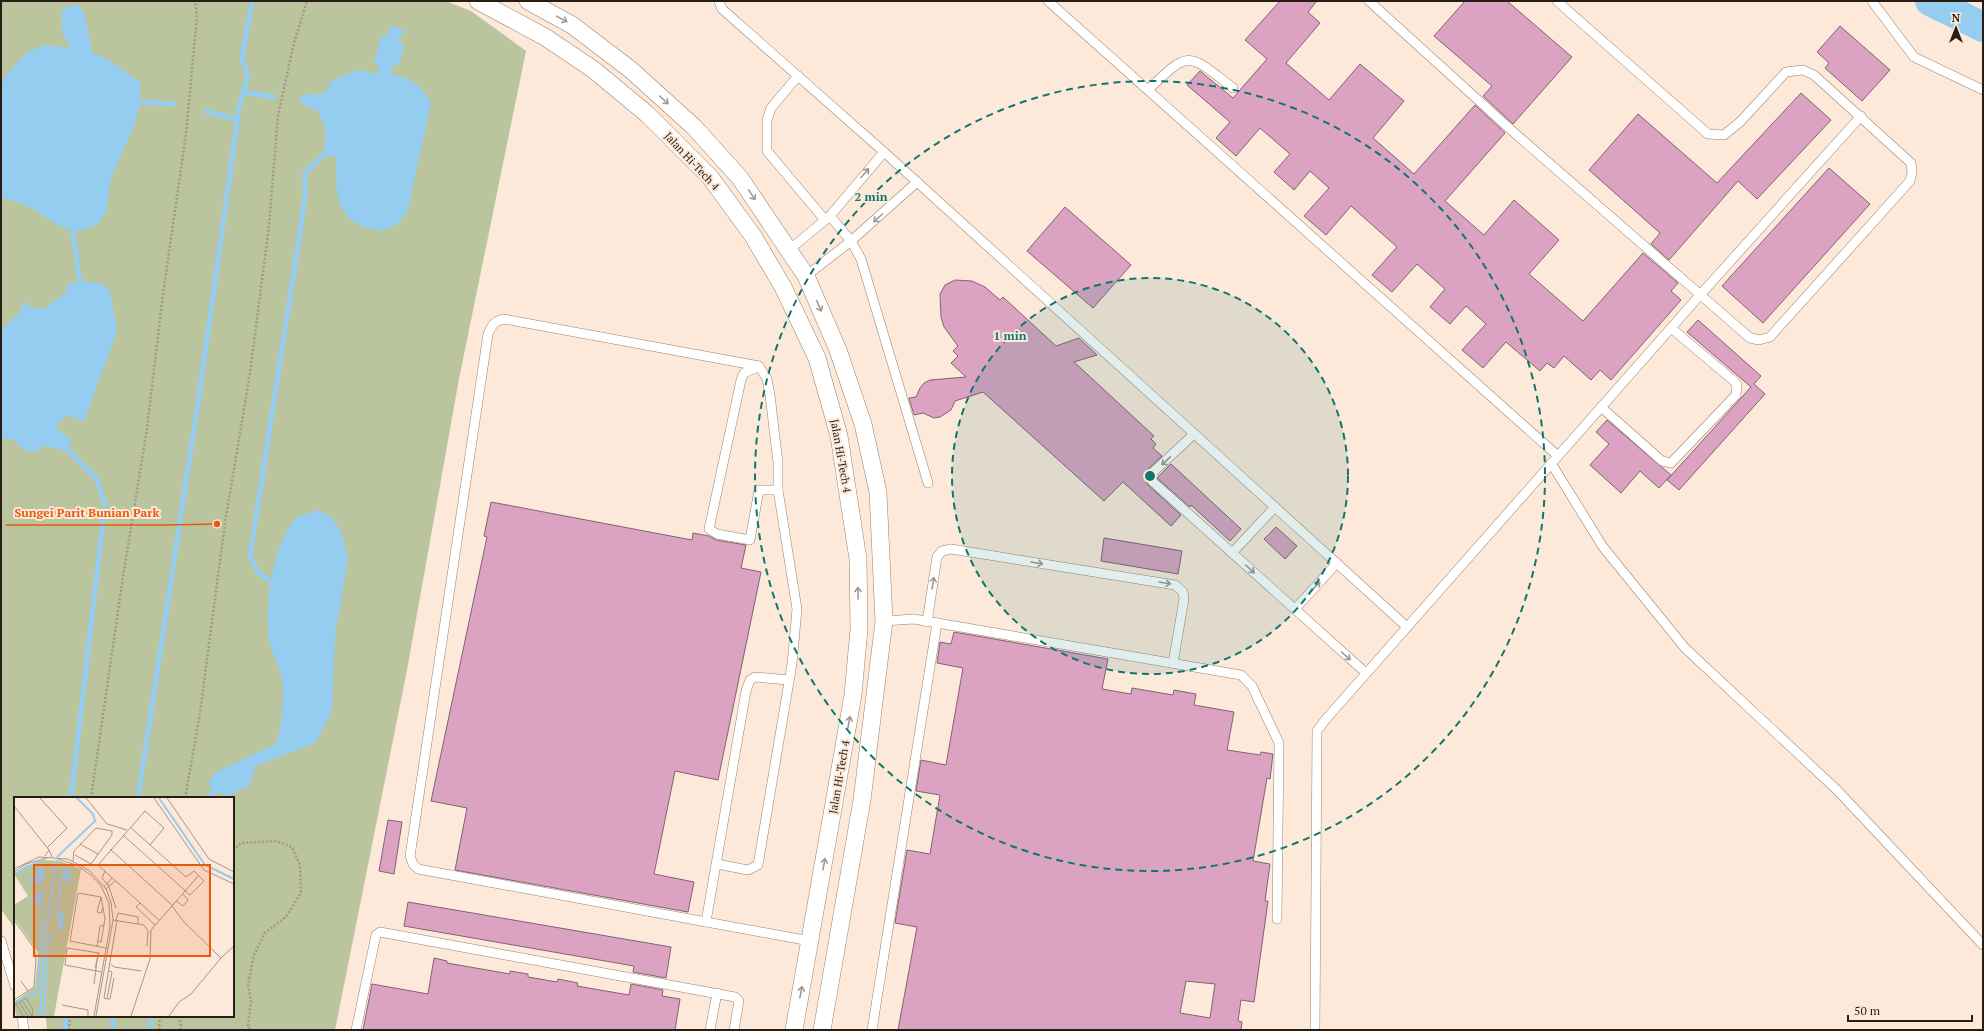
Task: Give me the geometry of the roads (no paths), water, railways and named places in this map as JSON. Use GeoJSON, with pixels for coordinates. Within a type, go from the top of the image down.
{"type":"FeatureCollection","features":[{"type":"Feature","properties":{"kind":"street","name":"Jalan Hi-Tech 4"},"geometry":{"type":"LineString","coordinates":[[478,1],[545,37],[594,70],[647,114],[710,177],[754,236],[783,287],[817,358],[841,443],[858,559],[859,629],[853,695],[794,1030]]}},
{"type":"Feature","properties":{"kind":"street"},"geometry":{"type":"LineString","coordinates":[[528,1],[572,25],[631,70],[694,127],[740,178],[806,276],[838,350],[863,424],[878,492],[884,621],[862,800],[822,1030]]}},
{"type":"Feature","properties":{"kind":"lane"},"geometry":{"type":"LineString","coordinates":[[719,1],[722,9],[884,152],[1407,627]]}},
{"type":"Feature","properties":{"kind":"lane"},"geometry":{"type":"LineString","coordinates":[[1048,1],[1558,456]]}},
{"type":"Feature","properties":{"kind":"lane"},"geometry":{"type":"LineString","coordinates":[[1369,1],[1510,129],[1750,338],[1759,340],[1770,337],[1910,181],[1912,172],[1911,163],[1861,116],[1814,75],[1804,70],[1793,70],[1786,72],[1740,122],[1724,135],[1708,134],[1557,1]]}},
{"type":"Feature","properties":{"kind":"lane"},"geometry":{"type":"LineString","coordinates":[[1872,1],[1914,57],[1983,90]]}},
{"type":"Feature","properties":{"kind":"lane"},"geometry":{"type":"LineString","coordinates":[[1148,90],[1168,70],[1180,62],[1193,60],[1201,63],[1233,88]]}},
{"type":"Feature","properties":{"kind":"lane"},"geometry":{"type":"LineString","coordinates":[[798,76],[771,108],[767,120],[767,151],[828,218],[852,241],[861,259],[928,483]]}},
{"type":"Feature","properties":{"kind":"lane"},"geometry":{"type":"LineString","coordinates":[[1314,1030],[1318,731],[1326,719],[1366,673],[1601,406],[1861,116]]}},
{"type":"Feature","properties":{"kind":"lane"},"geometry":{"type":"LineString","coordinates":[[789,250],[828,218],[884,152]]}},
{"type":"Feature","properties":{"kind":"lane"},"geometry":{"type":"LineString","coordinates":[[806,276],[852,241],[917,182]]}},
{"type":"Feature","properties":{"kind":"lane"},"geometry":{"type":"LineString","coordinates":[[717,864],[748,870],[758,865],[789,680],[797,609],[778,490],[778,463],[767,379],[759,366],[504,318],[497,320],[492,324],[488,334],[410,856],[413,864],[418,869],[810,941]]}},
{"type":"Feature","properties":{"kind":"lane"},"geometry":{"type":"LineString","coordinates":[[1601,406],[1662,461],[1671,463],[1736,395],[1738,385],[1671,328]]}},
{"type":"Feature","properties":{"kind":"lane"},"geometry":{"type":"LineString","coordinates":[[759,366],[744,373],[741,380],[709,529],[717,534],[750,540],[759,490],[778,490]]}},
{"type":"Feature","properties":{"kind":"lane"},"geometry":{"type":"LineString","coordinates":[[1194,434],[1150,475],[1151,477],[1232,553],[1366,673]]}},
{"type":"Feature","properties":{"kind":"lane"},"geometry":{"type":"LineString","coordinates":[[1551,463],[1603,548],[1686,648],[1837,790],[1983,945]]}},
{"type":"Feature","properties":{"kind":"lane"},"geometry":{"type":"LineString","coordinates":[[1232,553],[1275,507]]}},
{"type":"Feature","properties":{"kind":"lane"},"geometry":{"type":"LineString","coordinates":[[926,622],[937,557],[942,551],[951,549],[1175,585],[1183,592],[1184,599],[1173,663]]}},
{"type":"Feature","properties":{"kind":"lane"},"geometry":{"type":"LineString","coordinates":[[1295,609],[1337,563]]}},
{"type":"Feature","properties":{"kind":"lane"},"geometry":{"type":"LineString","coordinates":[[884,621],[914,619],[1241,674],[1252,686],[1279,743],[1277,919]]}},
{"type":"Feature","properties":{"kind":"lane"},"geometry":{"type":"LineString","coordinates":[[872,1030],[937,623]]}},
{"type":"Feature","properties":{"kind":"lane"},"geometry":{"type":"LineString","coordinates":[[706,922],[746,691],[750,680],[755,677],[789,680]]}},
{"type":"Feature","properties":{"kind":"lane"},"geometry":{"type":"LineString","coordinates":[[356,1030],[376,935],[380,932],[735,997],[739,1001],[734,1030]]}},
{"type":"Feature","properties":{"kind":"lane"},"geometry":{"type":"LineString","coordinates":[[1,941],[14,983]]}},
{"type":"Feature","properties":{"kind":"lane"},"geometry":{"type":"LineString","coordinates":[[710,1030],[717,993]]}},
{"type":"Feature","properties":{"kind":"lane"},"geometry":{"type":"LineString","coordinates":[[22,1017],[24,1030]]}},
{"type":"Feature","properties":{"kind":"water"},"geometry":{"type":"Polygon","coordinates":[[[78,4],[85,15],[92,52],[105,58],[140,83],[140,102],[134,126],[111,178],[106,211],[99,223],[87,229],[73,231],[59,226],[30,207],[10,200],[1,199],[1,88],[5,76],[26,53],[45,45],[71,48],[62,30],[61,19],[63,8],[78,4]]]}},
{"type":"Feature","properties":{"kind":"water"},"geometry":{"type":"Polygon","coordinates":[[[391,25],[405,31],[398,40],[404,44],[400,62],[394,66],[389,73],[403,77],[419,86],[431,103],[407,213],[396,225],[383,231],[374,230],[358,224],[346,215],[339,200],[337,190],[335,156],[322,156],[326,138],[323,122],[317,110],[305,106],[298,99],[304,95],[325,93],[333,79],[359,70],[376,74],[379,67],[374,62],[381,36],[388,34],[391,25]]]}},
{"type":"Feature","properties":{"kind":"water"},"geometry":{"type":"Polygon","coordinates":[[[98,282],[110,290],[117,332],[84,421],[67,415],[55,427],[71,440],[69,451],[43,446],[35,452],[25,451],[13,439],[1,439],[1,329],[18,314],[25,301],[32,308],[44,309],[66,292],[67,284],[98,282]]]}},
{"type":"Feature","properties":{"kind":"water"},"geometry":{"type":"Polygon","coordinates":[[[318,510],[330,516],[342,532],[348,558],[335,637],[332,712],[315,743],[256,766],[249,786],[229,796],[213,792],[208,783],[216,772],[277,743],[282,712],[283,688],[281,675],[269,639],[269,593],[276,560],[287,531],[295,519],[318,510]]]}},
{"type":"Feature","properties":{"kind":"waterway"},"geometry":{"type":"LineString","coordinates":[[138,797],[199,396],[240,102],[248,76],[242,58],[252,1]]}},
{"type":"Feature","properties":{"kind":"waterway"},"geometry":{"type":"LineString","coordinates":[[1930,1],[1983,27]]}},
{"type":"Feature","properties":{"kind":"waterway"},"geometry":{"type":"LineString","coordinates":[[243,92],[274,97]]}},
{"type":"Feature","properties":{"kind":"waterway"},"geometry":{"type":"LineString","coordinates":[[140,102],[174,104]]}},
{"type":"Feature","properties":{"kind":"waterway"},"geometry":{"type":"LineString","coordinates":[[206,111],[238,120]]}},
{"type":"Feature","properties":{"kind":"waterway"},"geometry":{"type":"LineString","coordinates":[[271,582],[257,571],[250,556],[301,226],[305,196],[305,173],[322,156]]}},
{"type":"Feature","properties":{"kind":"waterway"},"geometry":{"type":"LineString","coordinates":[[73,231],[80,282]]}},
{"type":"Feature","properties":{"kind":"waterway"},"geometry":{"type":"LineString","coordinates":[[69,451],[96,478],[105,504],[71,797]]}},
{"type":"Feature","properties":{"kind":"waterway"},"geometry":{"type":"LineString","coordinates":[[209,797],[213,792]]}},
{"type":"Feature","properties":{"kind":"waterway"},"geometry":{"type":"LineString","coordinates":[[65,1030],[66,1017]]}},
{"type":"Feature","properties":{"kind":"waterway"},"geometry":{"type":"LineString","coordinates":[[113,1017],[113,1030]]}},
{"type":"Feature","properties":{"kind":"waterway"},"geometry":{"type":"LineString","coordinates":[[150,1030],[151,1017]]}},
{"type":"Feature","properties":{"kind":"place","name":"Sungei Parit Bunian Park"},"geometry":{"type":"Point","coordinates":[217,524]}}]}
